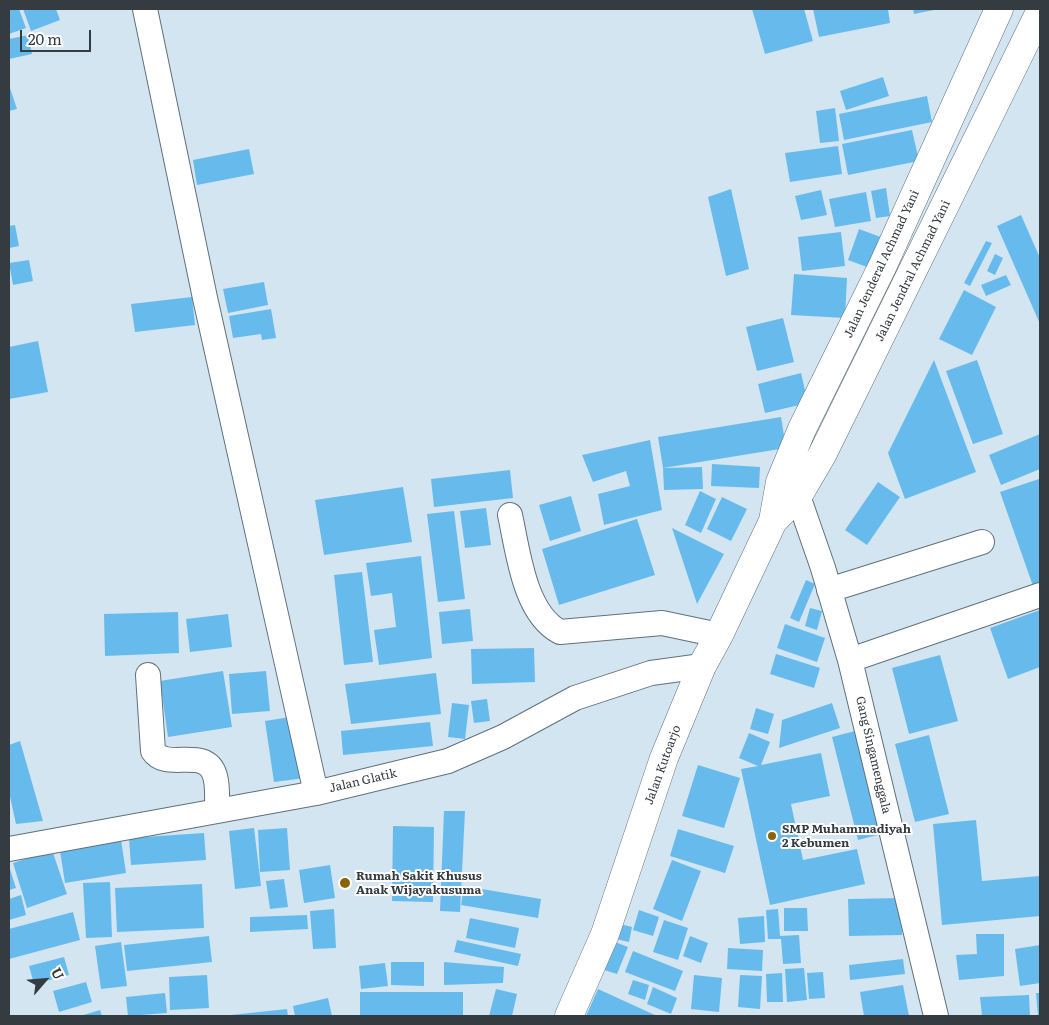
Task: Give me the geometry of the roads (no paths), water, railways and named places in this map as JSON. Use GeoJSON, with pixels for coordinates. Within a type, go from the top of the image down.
{"type":"FeatureCollection","features":[{"type":"Feature","properties":{"kind":"main road","name":"Jalan Jenderal Achmad Yani"},"geometry":{"type":"LineString","coordinates":[[773,521],[789,489],[802,429],[883,265],[999,9]]}},
{"type":"Feature","properties":{"kind":"main road","name":"Jalan Jendral Achmad Yani"},"geometry":{"type":"LineString","coordinates":[[789,489],[827,446],[1040,12]]}},
{"type":"Feature","properties":{"kind":"main road","name":"Jalan Kutoarjo"},"geometry":{"type":"LineString","coordinates":[[568,1016],[605,934],[664,758],[702,666],[719,635],[773,521]]}},
{"type":"Feature","properties":{"kind":"street"},"geometry":{"type":"LineString","coordinates":[[145,9],[205,298],[316,793]]}},
{"type":"Feature","properties":{"kind":"street","name":"Gang Singamenggala"},"geometry":{"type":"LineString","coordinates":[[789,489],[829,590],[850,660],[936,1016]]}},
{"type":"Feature","properties":{"kind":"street"},"geometry":{"type":"LineString","coordinates":[[510,515],[526,586],[539,613],[550,627],[560,632],[662,622],[719,635]]}},
{"type":"Feature","properties":{"kind":"street"},"geometry":{"type":"LineString","coordinates":[[829,590],[982,542]]}},
{"type":"Feature","properties":{"kind":"street"},"geometry":{"type":"LineString","coordinates":[[850,660],[1040,595]]}},
{"type":"Feature","properties":{"kind":"street","name":"Jalan Glatik"},"geometry":{"type":"LineString","coordinates":[[9,849],[316,793],[448,761],[503,737],[575,698],[652,673],[702,666]]}},
{"type":"Feature","properties":{"kind":"street"},"geometry":{"type":"LineString","coordinates":[[148,675],[153,750],[157,757],[165,760],[198,759],[208,764],[215,775],[217,810]]}},
{"type":"Feature","properties":{"kind":"place","name":"SMP Muhammadiyah 2 Kebumen"},"geometry":{"type":"Point","coordinates":[772,836]}},
{"type":"Feature","properties":{"kind":"place","name":"Rumah Sakit Khusus Anak Wijayakusuma"},"geometry":{"type":"Point","coordinates":[345,883]}}]}
